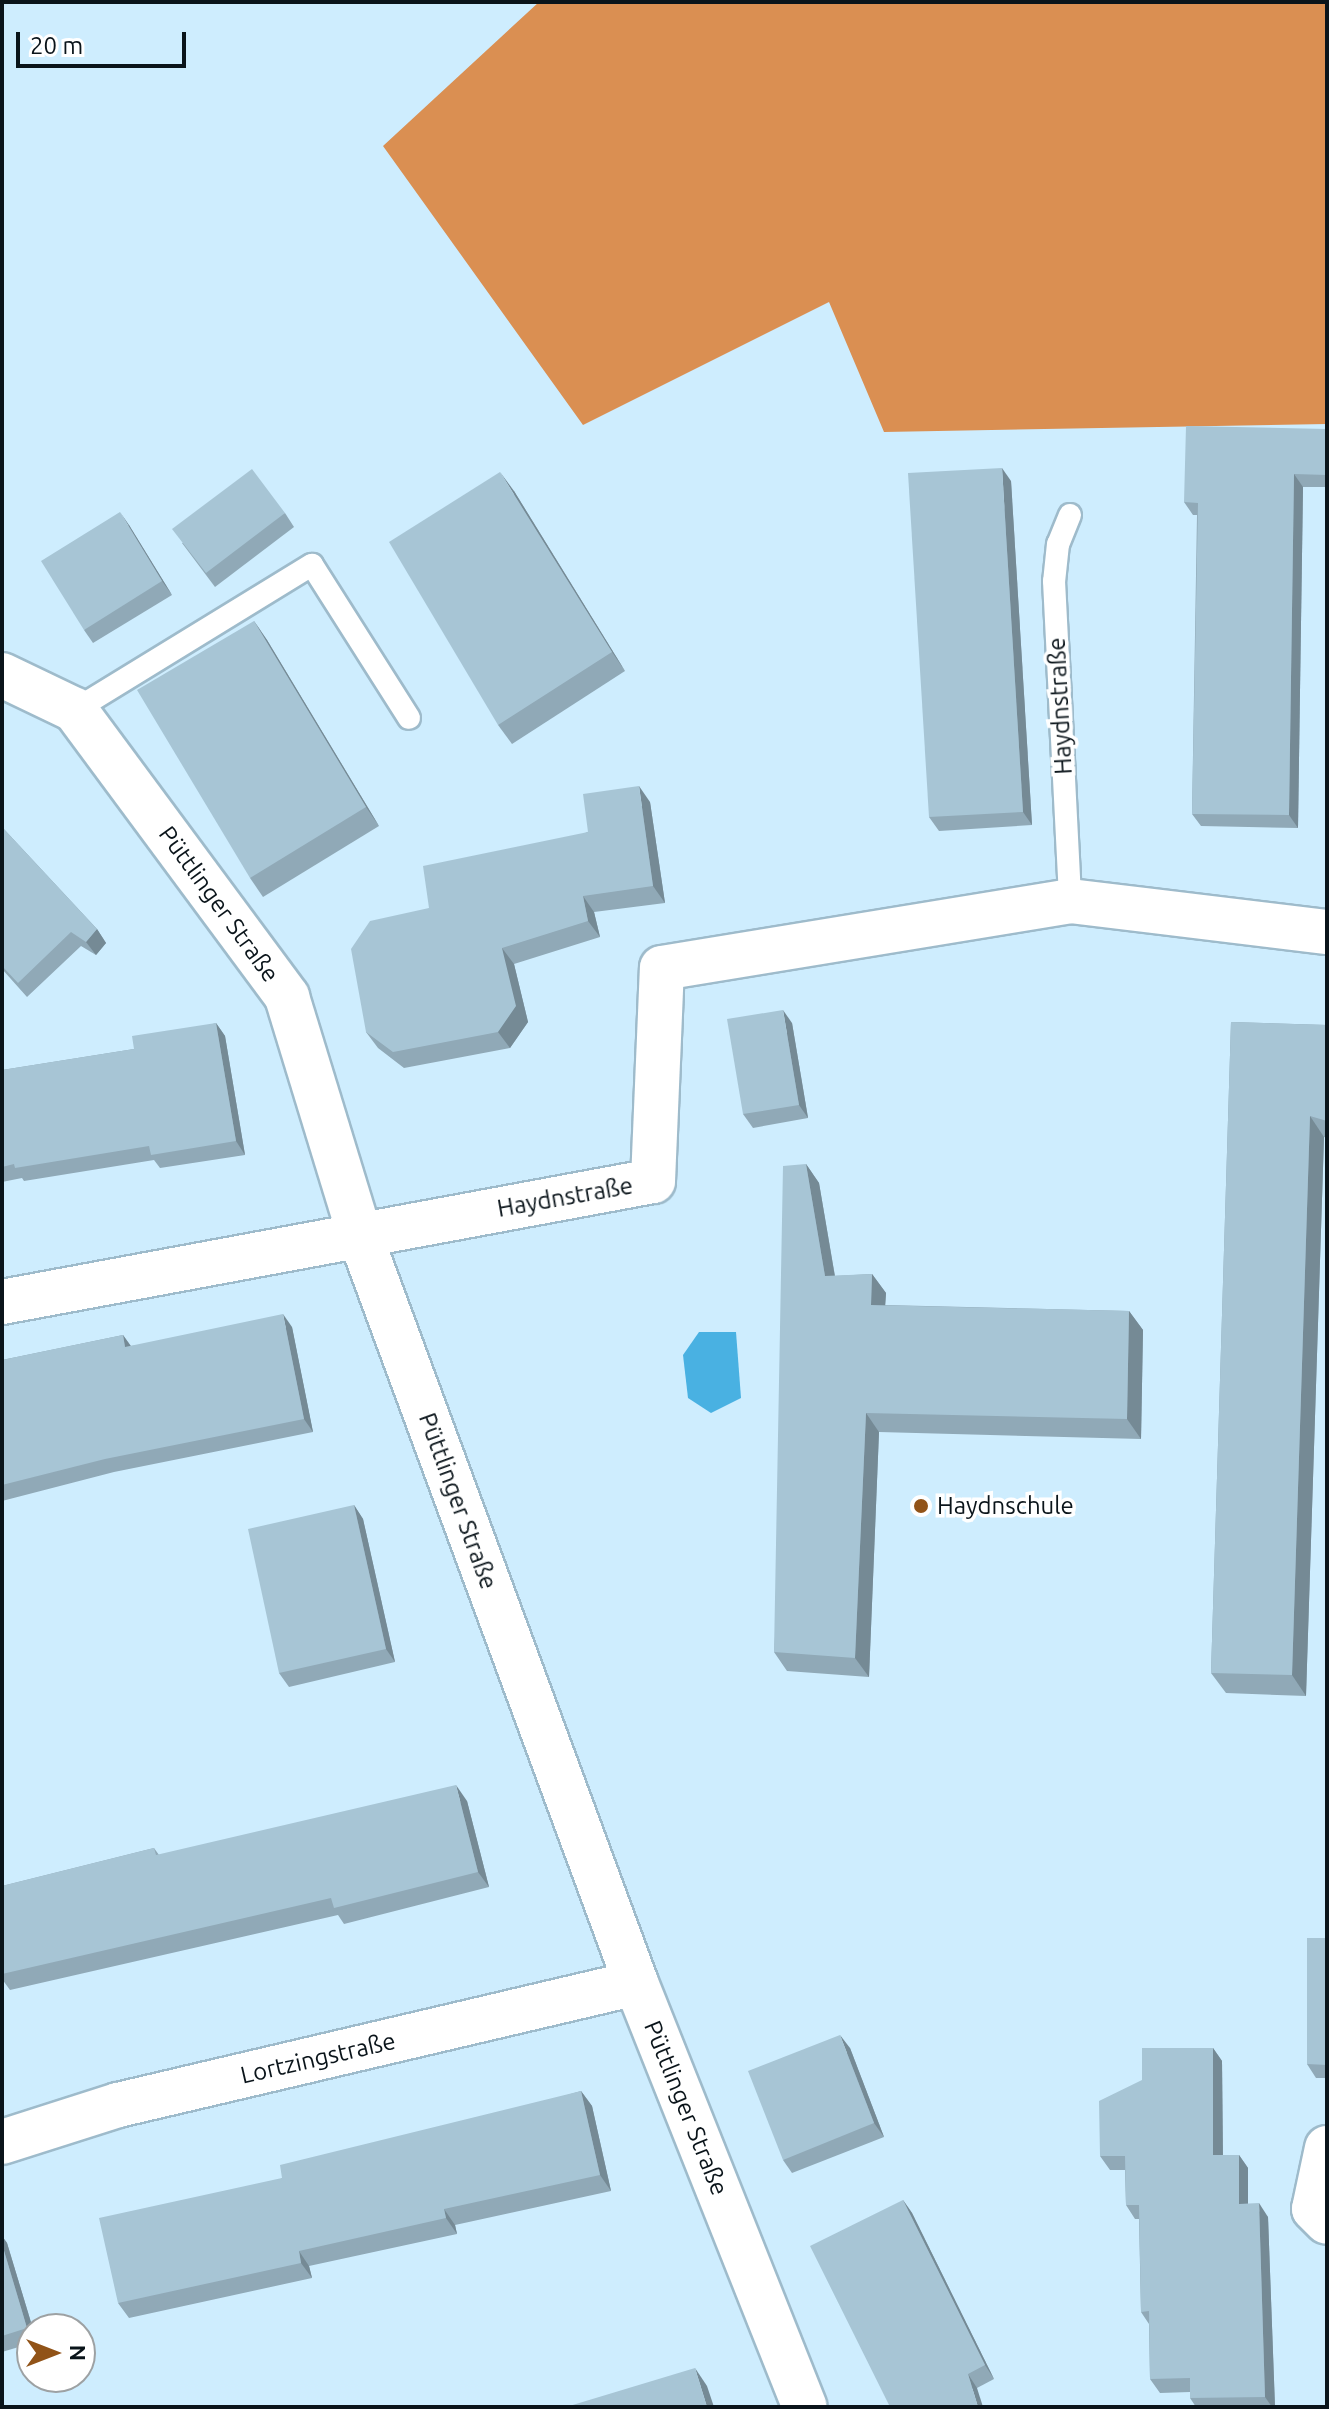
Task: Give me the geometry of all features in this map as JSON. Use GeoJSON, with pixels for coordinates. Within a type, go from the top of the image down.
{"type":"FeatureCollection","features":[{"type":"Feature","properties":{"kind":"street","name":"Püttlinger Straße"},"geometry":{"type":"LineString","coordinates":[[2,675],[75,710],[287,997],[359,1233],[636,1983],[805,2407]]}},
{"type":"Feature","properties":{"kind":"street","name":"Haydnstraße"},"geometry":{"type":"LineString","coordinates":[[2,1302],[359,1233],[653,1181],[662,968],[1070,901],[1327,932]]}},
{"type":"Feature","properties":{"kind":"street","name":"Lortzingstraße"},"geometry":{"type":"LineString","coordinates":[[2,2142],[118,2105],[636,1983]]}},
{"type":"Feature","properties":{"kind":"street"},"geometry":{"type":"LineString","coordinates":[[1327,2148],[1314,2209],[1327,2222]]}},
{"type":"Feature","properties":{"kind":"lane","name":"Haydnstraße"},"geometry":{"type":"LineString","coordinates":[[1070,515],[1058,544],[1054,581],[1070,901]]}},
{"type":"Feature","properties":{"kind":"lane"},"geometry":{"type":"LineString","coordinates":[[75,710],[312,565],[409,718]]}},
{"type":"Feature","properties":{"kind":"shaded area"},"geometry":{"type":"Polygon","coordinates":[[[539,2],[1327,2],[1327,424],[884,432],[829,302],[583,425],[383,146],[539,2]]]}},
{"type":"Feature","properties":{"kind":"water"},"geometry":{"type":"Polygon","coordinates":[[[699,1332],[736,1332],[741,1398],[711,1413],[688,1398],[683,1355],[699,1332]]]}},
{"type":"Feature","properties":{"kind":"building"},"geometry":{"type":"Polygon","coordinates":[[[1186,426],[1327,429],[1327,475],[1294,474],[1289,815],[1192,814],[1198,503],[1184,502],[1186,426]]]}},
{"type":"Feature","properties":{"kind":"building"},"geometry":{"type":"Polygon","coordinates":[[[1002,468],[1023,812],[929,817],[908,473],[1002,468]]]}},
{"type":"Feature","properties":{"kind":"building"},"geometry":{"type":"Polygon","coordinates":[[[252,469],[285,513],[206,573],[172,529],[252,469]]]}},
{"type":"Feature","properties":{"kind":"building"},"geometry":{"type":"Polygon","coordinates":[[[500,472],[612,652],[498,725],[389,542],[500,472]]]}},
{"type":"Feature","properties":{"kind":"building"},"geometry":{"type":"Polygon","coordinates":[[[120,512],[162,581],[84,630],[41,561],[120,512]]]}},
{"type":"Feature","properties":{"kind":"building"},"geometry":{"type":"Polygon","coordinates":[[[254,621],[366,807],[250,878],[137,690],[254,621]]]}},
{"type":"Feature","properties":{"kind":"building"},"geometry":{"type":"Polygon","coordinates":[[[639,786],[653,886],[583,896],[588,921],[502,948],[516,1006],[498,1032],[393,1052],[366,1032],[351,949],[370,921],[429,908],[423,866],[588,832],[583,794],[639,786]]]}},
{"type":"Feature","properties":{"kind":"building"},"geometry":{"type":"Polygon","coordinates":[[[2,827],[97,929],[86,942],[71,932],[18,983],[2,966],[2,827]]]}},
{"type":"Feature","properties":{"kind":"building"},"geometry":{"type":"Polygon","coordinates":[[[783,1010],[799,1105],[743,1114],[727,1019],[783,1010]]]}},
{"type":"Feature","properties":{"kind":"building"},"geometry":{"type":"Polygon","coordinates":[[[1231,1022],[1327,1025],[1327,1121],[1310,1116],[1292,1675],[1211,1673],[1231,1022]]]}},
{"type":"Feature","properties":{"kind":"building"},"geometry":{"type":"Polygon","coordinates":[[[216,1023],[236,1141],[151,1155],[149,1146],[15,1168],[14,1164],[2,1167],[2,1070],[134,1049],[132,1036],[216,1023]]]}},
{"type":"Feature","properties":{"kind":"building"},"geometry":{"type":"Polygon","coordinates":[[[806,1164],[825,1276],[872,1274],[871,1305],[1129,1311],[1127,1419],[866,1413],[855,1658],[774,1652],[783,1166],[806,1164]]]}},
{"type":"Feature","properties":{"kind":"building"},"geometry":{"type":"Polygon","coordinates":[[[283,1314],[304,1419],[105,1459],[2,1485],[2,1360],[123,1335],[125,1347],[283,1314]]]}},
{"type":"Feature","properties":{"kind":"building"},"geometry":{"type":"Polygon","coordinates":[[[354,1505],[386,1649],[279,1673],[248,1529],[354,1505]]]}},
{"type":"Feature","properties":{"kind":"building"},"geometry":{"type":"Polygon","coordinates":[[[456,1785],[478,1872],[334,1908],[331,1898],[2,1974],[2,1886],[154,1848],[156,1855],[456,1785]]]}},
{"type":"Feature","properties":{"kind":"building"},"geometry":{"type":"Polygon","coordinates":[[[1307,1938],[1327,1938],[1327,2065],[1307,2064],[1307,1938]]]}},
{"type":"Feature","properties":{"kind":"building"},"geometry":{"type":"Polygon","coordinates":[[[840,2035],[874,2123],[783,2160],[748,2071],[840,2035]]]}},
{"type":"Feature","properties":{"kind":"building"},"geometry":{"type":"Polygon","coordinates":[[[1142,2048],[1213,2048],[1213,2155],[1239,2155],[1239,2204],[1259,2203],[1265,2397],[1190,2398],[1190,2378],[1150,2379],[1149,2311],[1141,2312],[1139,2205],[1126,2205],[1125,2156],[1100,2156],[1099,2101],[1142,2080],[1142,2048]]]}},
{"type":"Feature","properties":{"kind":"building"},"geometry":{"type":"Polygon","coordinates":[[[581,2091],[600,2175],[444,2209],[446,2218],[299,2251],[301,2263],[118,2303],[99,2218],[282,2178],[280,2165],[581,2091]]]}},
{"type":"Feature","properties":{"kind":"building"},"geometry":{"type":"Polygon","coordinates":[[[903,2200],[985,2365],[968,2374],[978,2407],[890,2407],[810,2246],[903,2200]]]}},
{"type":"Feature","properties":{"kind":"building"},"geometry":{"type":"Polygon","coordinates":[[[2,2244],[23,2313],[16,2313],[16,2332],[2,2336],[2,2244]]]}},
{"type":"Feature","properties":{"kind":"building"},"geometry":{"type":"Polygon","coordinates":[[[695,2368],[707,2407],[566,2407],[695,2368]]]}},
{"type":"Feature","properties":{"kind":"place","name":"Haydnschule"},"geometry":{"type":"Point","coordinates":[921,1506]}}]}
